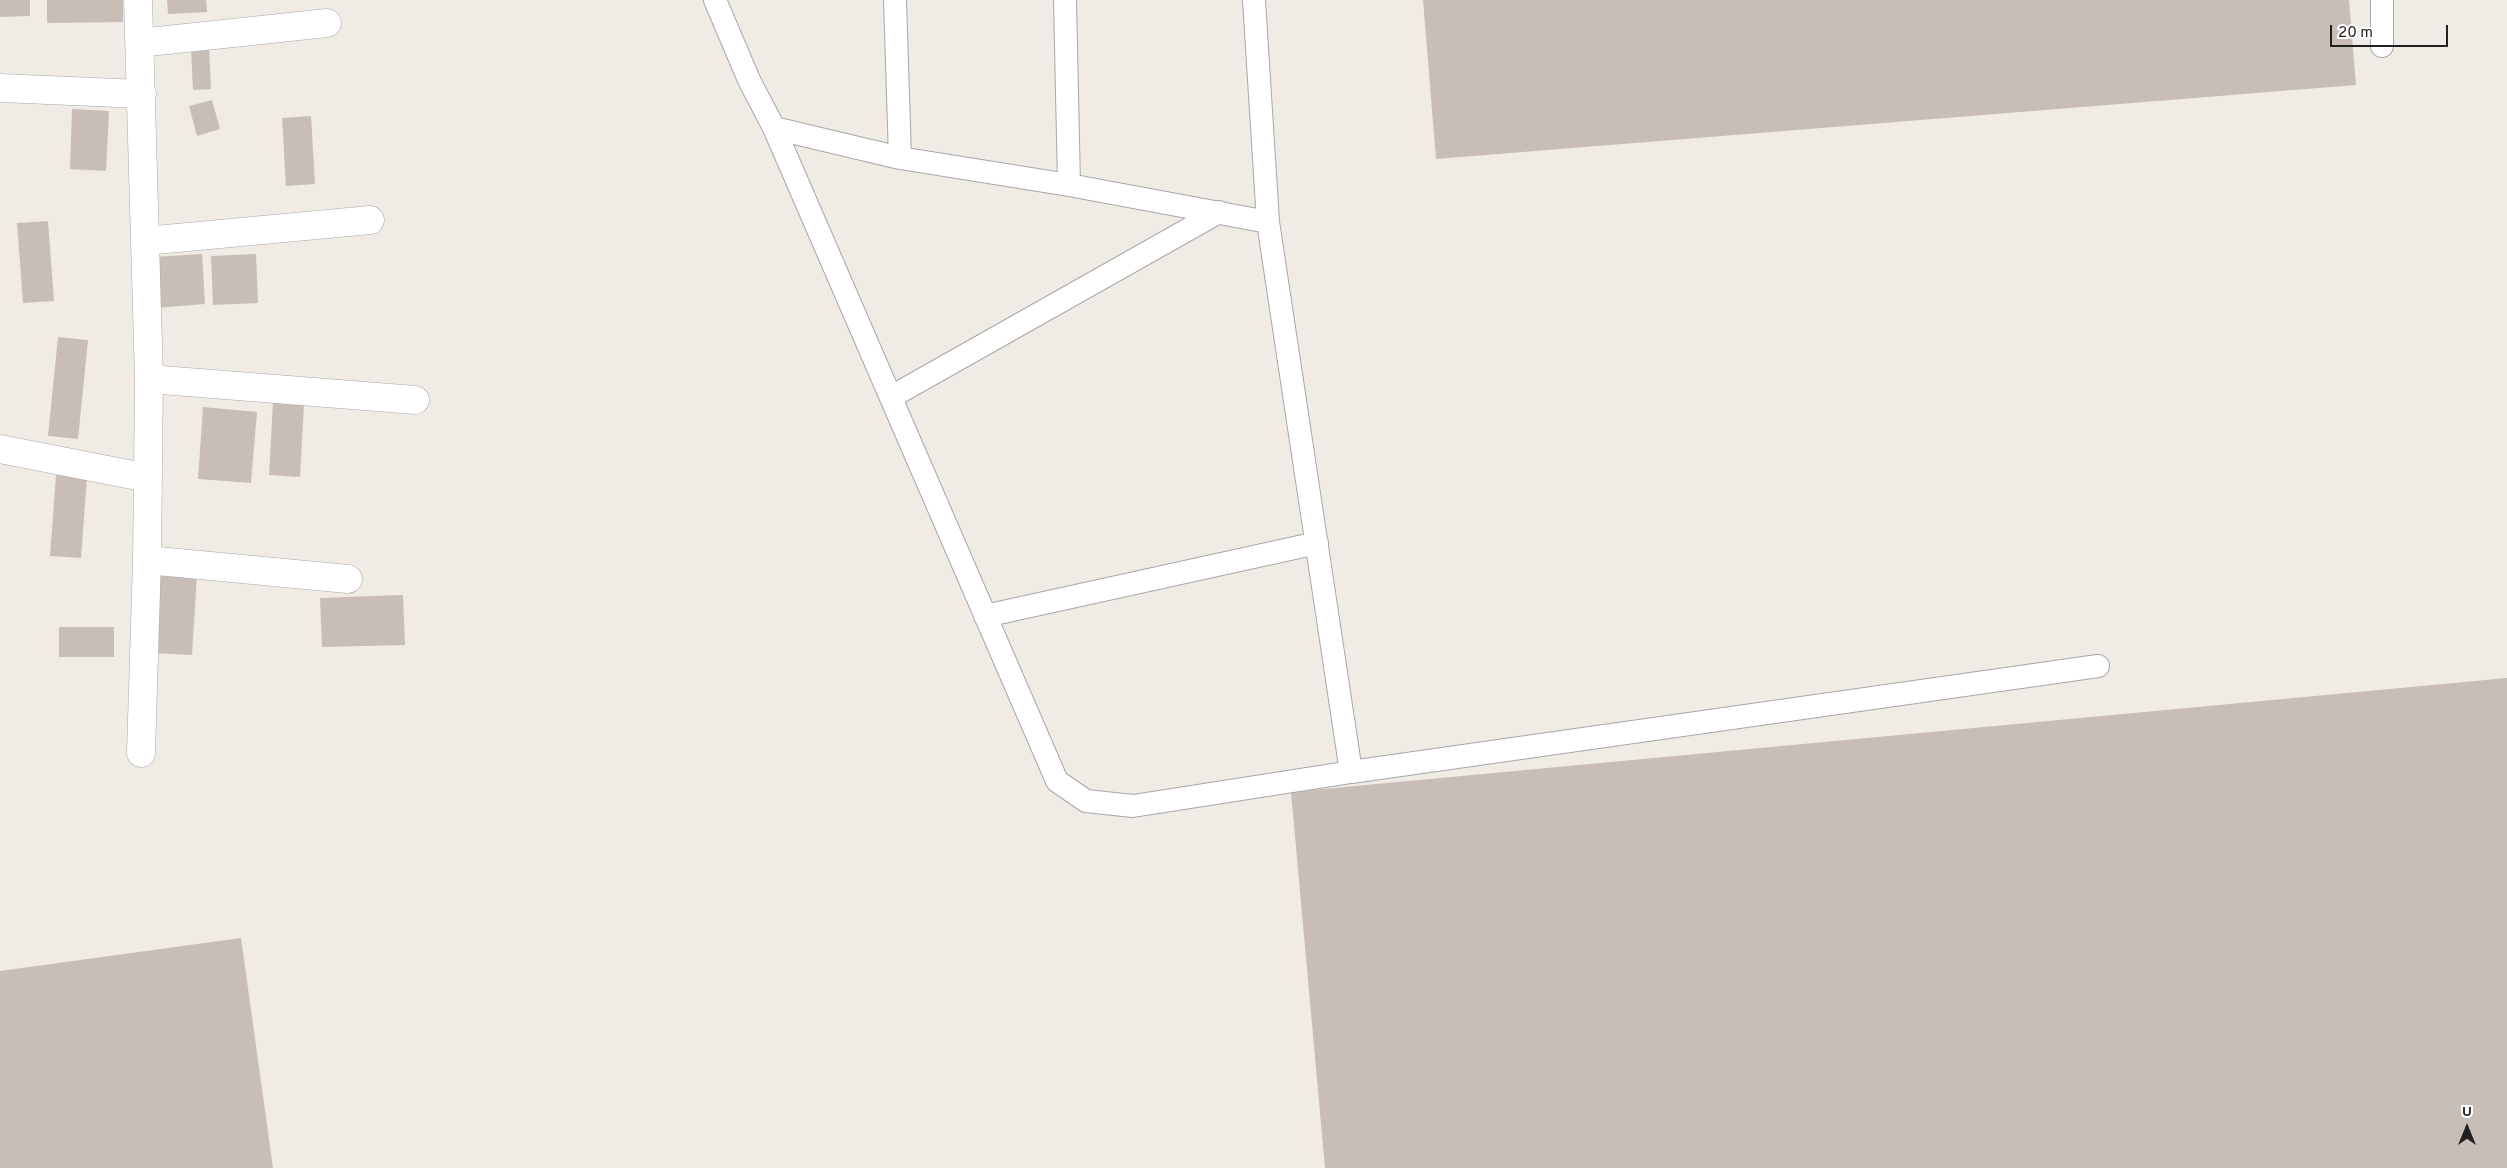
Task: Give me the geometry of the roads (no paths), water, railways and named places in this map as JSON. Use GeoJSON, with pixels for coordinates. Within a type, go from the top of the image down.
{"type":"FeatureCollection","features":[{"type":"Feature","properties":{"kind":"street"},"geometry":{"type":"LineString","coordinates":[[138,0],[149,379],[147,560],[141,754]]}},
{"type":"Feature","properties":{"kind":"street"},"geometry":{"type":"LineString","coordinates":[[139,43],[327,23]]}},
{"type":"Feature","properties":{"kind":"street"},"geometry":{"type":"LineString","coordinates":[[0,88],[142,94]]}},
{"type":"Feature","properties":{"kind":"street"},"geometry":{"type":"LineString","coordinates":[[145,241],[370,220]]}},
{"type":"Feature","properties":{"kind":"street"},"geometry":{"type":"LineString","coordinates":[[149,379],[415,400]]}},
{"type":"Feature","properties":{"kind":"street"},"geometry":{"type":"LineString","coordinates":[[0,449],[148,478]]}},
{"type":"Feature","properties":{"kind":"street"},"geometry":{"type":"LineString","coordinates":[[147,560],[348,579]]}},
{"type":"Feature","properties":{"kind":"lane"},"geometry":{"type":"LineString","coordinates":[[715,0],[749,80],[774,128],[1057,781],[1086,801],[1133,806],[1351,772],[2098,666]]}},
{"type":"Feature","properties":{"kind":"lane"},"geometry":{"type":"LineString","coordinates":[[895,0],[900,158]]}},
{"type":"Feature","properties":{"kind":"lane"},"geometry":{"type":"LineString","coordinates":[[1065,0],[1070,185]]}},
{"type":"Feature","properties":{"kind":"lane"},"geometry":{"type":"LineString","coordinates":[[1254,0],[1268,222],[1351,772]]}},
{"type":"Feature","properties":{"kind":"lane"},"geometry":{"type":"LineString","coordinates":[[2382,0],[2382,46]]}},
{"type":"Feature","properties":{"kind":"lane"},"geometry":{"type":"LineString","coordinates":[[774,128],[900,158],[1070,185],[1268,222]]}},
{"type":"Feature","properties":{"kind":"lane"},"geometry":{"type":"LineString","coordinates":[[891,397],[1219,212]]}},
{"type":"Feature","properties":{"kind":"lane"},"geometry":{"type":"LineString","coordinates":[[985,616],[1317,543]]}}]}
